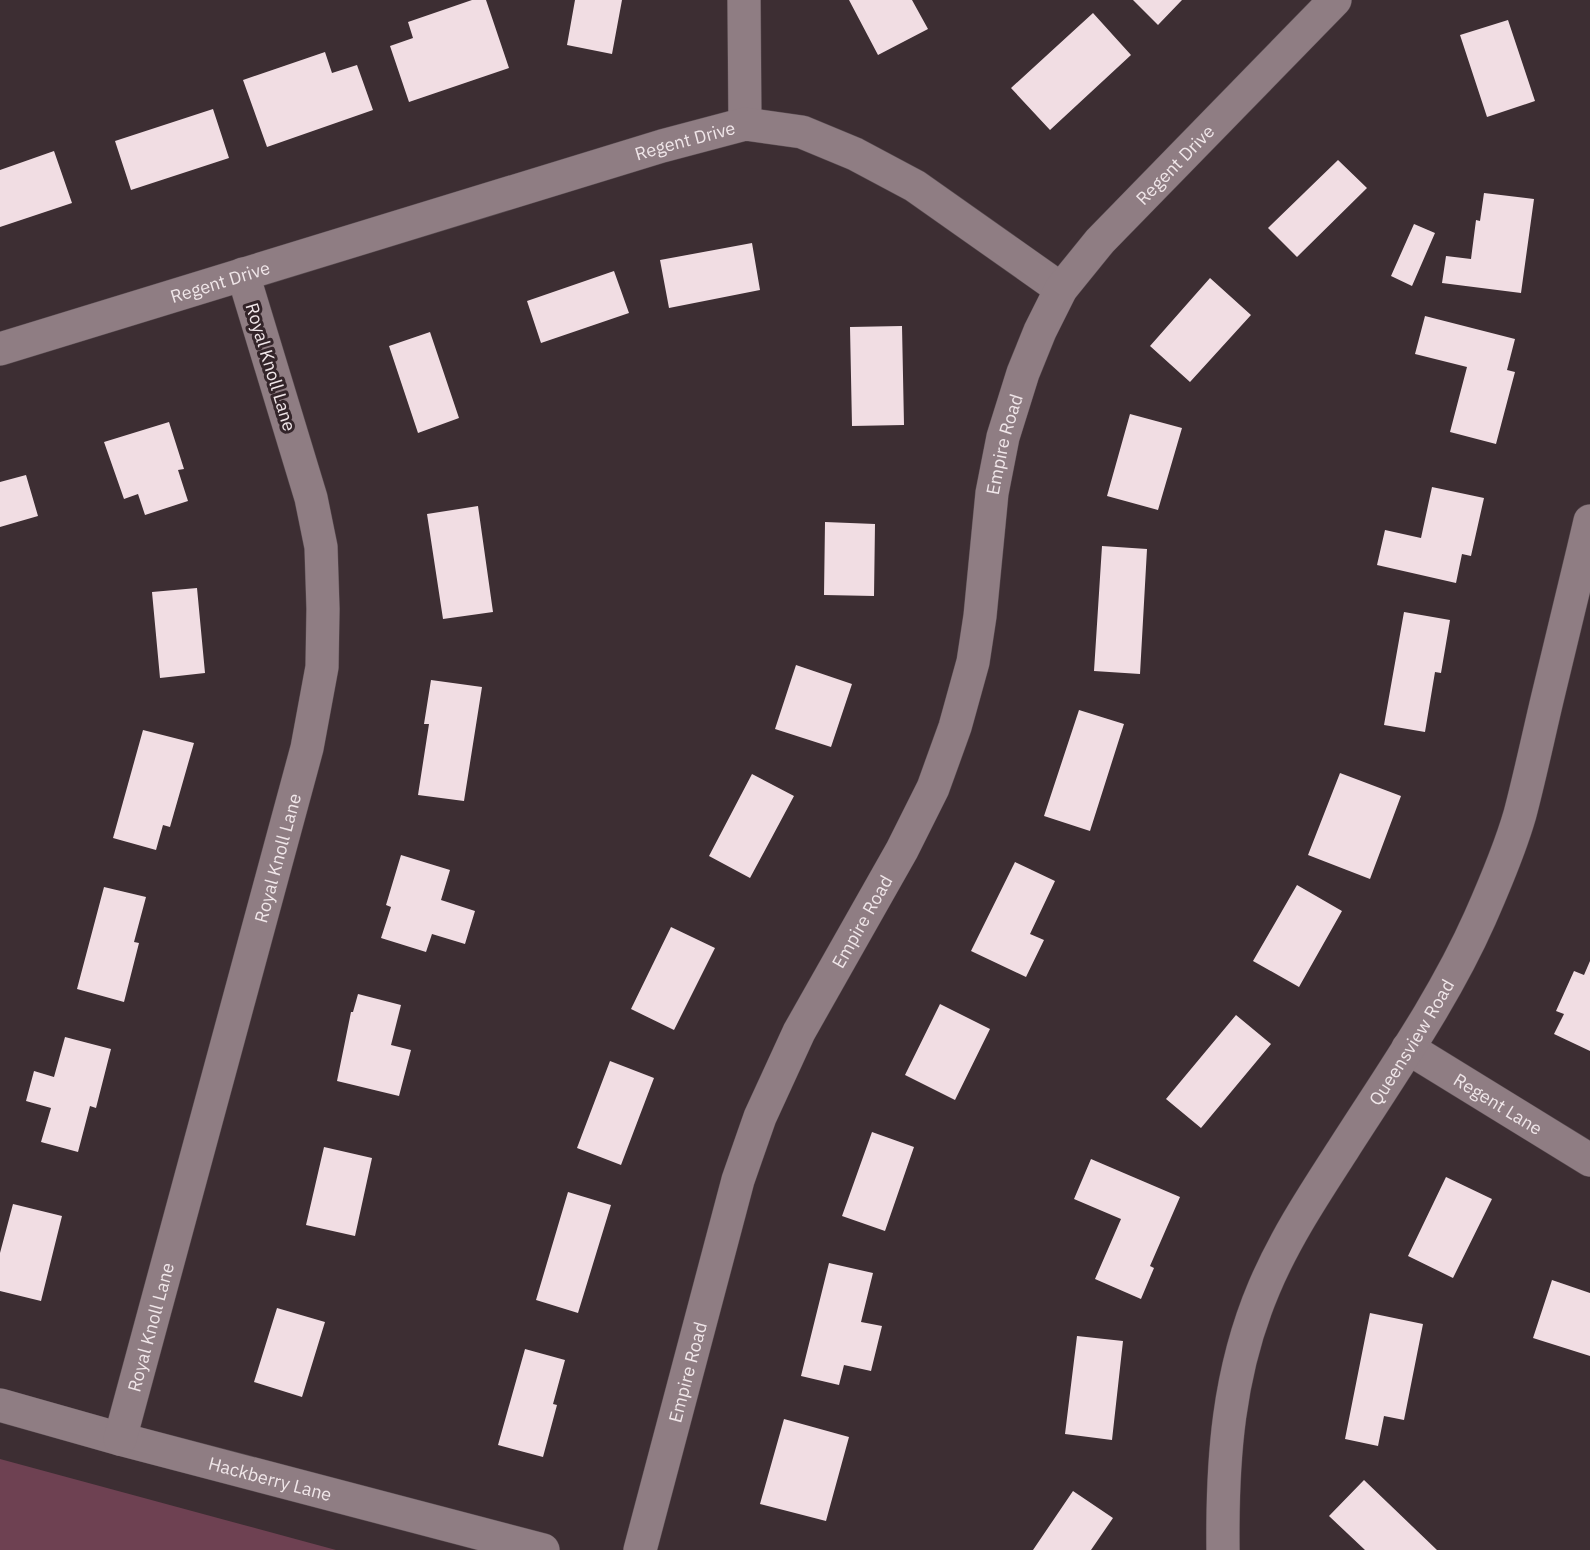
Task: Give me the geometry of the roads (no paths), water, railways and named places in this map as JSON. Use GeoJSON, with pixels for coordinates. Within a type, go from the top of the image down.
{"type":"FeatureCollection","features":[{"type":"Feature","properties":{"kind":"street"},"geometry":{"type":"LineString","coordinates":[[744,0],[745,124]]}},
{"type":"Feature","properties":{"kind":"street","name":"Regent Drive"},"geometry":{"type":"LineString","coordinates":[[0,349],[662,146],[745,124],[802,132],[855,154],[915,186],[1061,289],[1108,232],[1335,0]]}},
{"type":"Feature","properties":{"kind":"street","name":"Royal Knoll Lane"},"geometry":{"type":"LineString","coordinates":[[120,1439],[304,759],[322,667],[321,547],[311,498],[243,274]]}},
{"type":"Feature","properties":{"kind":"street","name":"Empire Road"},"geometry":{"type":"LineString","coordinates":[[640,1550],[738,1180],[760,1117],[799,1032],[902,850],[933,788],[955,727],[977,639],[992,493],[1003,437],[1023,373],[1061,289]]}},
{"type":"Feature","properties":{"kind":"street","name":"Queensview Road"},"geometry":{"type":"LineString","coordinates":[[1223,1550],[1222,1486],[1228,1424],[1237,1372],[1249,1329],[1264,1288],[1283,1249],[1310,1201],[1408,1048],[1451,975],[1479,920],[1519,816],[1590,521]]}},
{"type":"Feature","properties":{"kind":"street","name":"Regent Lane"},"geometry":{"type":"LineString","coordinates":[[1408,1048],[1590,1160]]}},
{"type":"Feature","properties":{"kind":"street","name":"Hackberry Lane"},"geometry":{"type":"LineString","coordinates":[[0,1405],[120,1439],[543,1550]]}}]}
